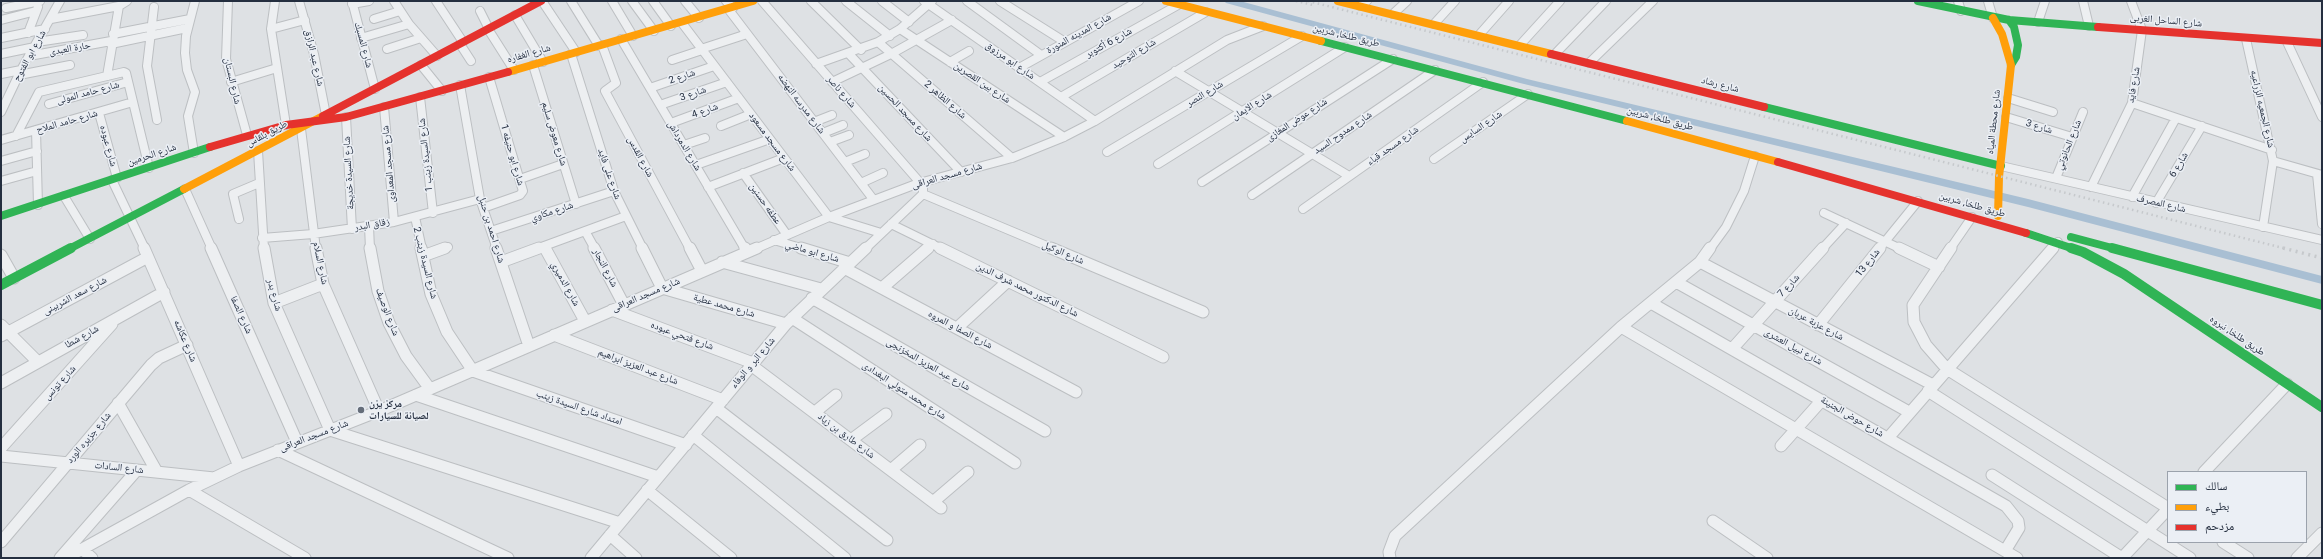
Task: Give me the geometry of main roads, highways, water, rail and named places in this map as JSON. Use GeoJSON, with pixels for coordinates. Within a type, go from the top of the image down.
{"type":"FeatureCollection","features":[{"type":"Feature","properties":{"kind":"main road","name":"طريق بلقاس"},"geometry":{"type":"LineString","coordinates":[[1,285],[301,129],[542,1]]}},
{"type":"Feature","properties":{"kind":"main road","name":"شارع الغفاره"},"geometry":{"type":"LineString","coordinates":[[311,123],[346,117],[442,91],[699,18],[729,6],[753,1]]}},
{"type":"Feature","properties":{"kind":"main road","name":"طريق طلخا, شربين"},"geometry":{"type":"LineString","coordinates":[[1166,1],[1528,94],[1846,180],[2058,242],[2140,280]]}},
{"type":"Feature","properties":{"kind":"main road","name":"شارع رشاد"},"geometry":{"type":"LineString","coordinates":[[1338,1],[1363,4],[1393,14],[2001,166]]}},
{"type":"Feature","properties":{"kind":"main road","name":"شارع الساحل الغربى"},"geometry":{"type":"LineString","coordinates":[[1918,1],[2009,20],[2246,39],[2322,43]]}},
{"type":"Feature","properties":{"kind":"main road"},"geometry":{"type":"LineString","coordinates":[[1994,18],[2002,34],[2011,65]]}},
{"type":"Feature","properties":{"kind":"main road"},"geometry":{"type":"LineString","coordinates":[[2009,20],[2014,27],[2018,45],[2016,57],[2011,65]]}},
{"type":"Feature","properties":{"kind":"main road","name":"شارع محطة المياه"},"geometry":{"type":"LineString","coordinates":[[1998,212],[1999,182],[2011,65]]}},
{"type":"Feature","properties":{"kind":"main road","name":"شارع الحرمين"},"geometry":{"type":"LineString","coordinates":[[1,216],[247,135],[286,125],[311,123]]}},
{"type":"Feature","properties":{"kind":"main road"},"geometry":{"type":"LineString","coordinates":[[1846,180],[1998,212],[2147,263],[2322,305]]}},
{"type":"Feature","properties":{"kind":"main road","name":"طريق طلخا, نبروه"},"geometry":{"type":"LineString","coordinates":[[2140,280],[2322,407]]}},
{"type":"Feature","properties":{"kind":"waterway"},"geometry":{"type":"LineString","coordinates":[[1229,1],[1524,81],[2028,203],[2322,280]]}},
{"type":"Feature","properties":{"kind":"railway"},"geometry":{"type":"LineString","coordinates":[[1296,1],[1313,5]]}},
{"type":"Feature","properties":{"kind":"railway"},"geometry":{"type":"LineString","coordinates":[[1308,1],[2287,249]]}},
{"type":"Feature","properties":{"kind":"railway"},"geometry":{"type":"LineString","coordinates":[[2283,248],[2322,258]]}},
{"type":"Feature","properties":{"kind":"place","name":"مركز يزن لصيانة للسيارات"},"geometry":{"type":"Point","coordinates":[361,410]}}]}
